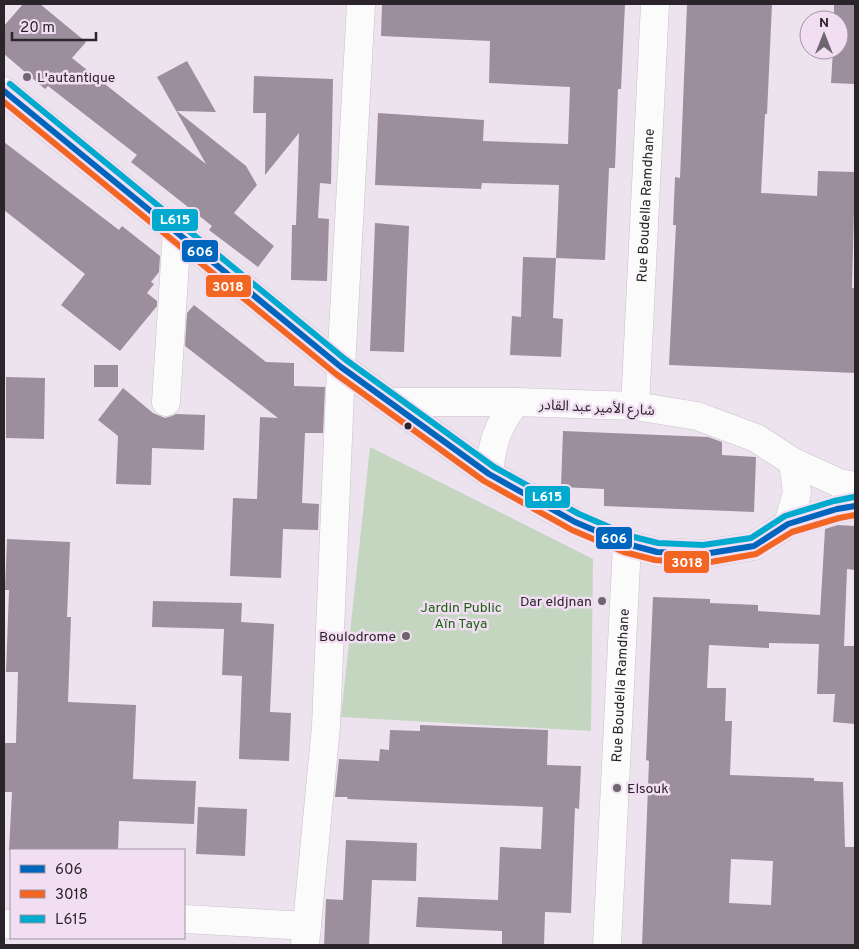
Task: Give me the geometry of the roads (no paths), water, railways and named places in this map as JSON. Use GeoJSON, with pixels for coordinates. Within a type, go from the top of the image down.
{"type":"FeatureCollection","features":[{"type":"Feature","properties":{"kind":"street"},"geometry":{"type":"LineString","coordinates":[[185,919],[306,936],[326,726],[341,367],[361,4]]}},
{"type":"Feature","properties":{"kind":"street","name":"Rue Boudella Ramdhane"},"geometry":{"type":"LineString","coordinates":[[635,406],[655,4]]}},
{"type":"Feature","properties":{"kind":"street"},"geometry":{"type":"LineString","coordinates":[[4,91],[341,367],[489,474],[575,522],[627,544],[657,552],[704,554],[754,546],[788,524],[837,509],[855,506]]}},
{"type":"Feature","properties":{"kind":"street"},"geometry":{"type":"LineString","coordinates":[[166,402],[177,231]]}},
{"type":"Feature","properties":{"kind":"street","name":"شارع الأمير عبد القادر"},"geometry":{"type":"LineString","coordinates":[[390,402],[516,402],[635,406],[697,416],[756,438],[793,462],[839,483],[855,486]]}},
{"type":"Feature","properties":{"kind":"street"},"geometry":{"type":"LineString","coordinates":[[489,474],[491,450],[495,436],[501,423],[516,402]]}},
{"type":"Feature","properties":{"kind":"street"},"geometry":{"type":"LineString","coordinates":[[788,524],[798,493],[793,462]]}},
{"type":"Feature","properties":{"kind":"street","name":"Rue Boudella Ramdhane"},"geometry":{"type":"LineString","coordinates":[[606,945],[627,544]]}},
{"type":"Feature","properties":{"kind":"place","name":"L'autantique"},"geometry":{"type":"Point","coordinates":[27,77]}},
{"type":"Feature","properties":{"kind":"place","name":"Dar eldjnan"},"geometry":{"type":"Point","coordinates":[602,601]}},
{"type":"Feature","properties":{"kind":"place","name":"Boulodrome"},"geometry":{"type":"Point","coordinates":[406,636]}},
{"type":"Feature","properties":{"kind":"place","name":"Elsouk"},"geometry":{"type":"Point","coordinates":[617,788]}},
{"type":"Feature","properties":{"kind":"park label","name":"Jardin Public Aïn Taya"},"geometry":{"type":"Point","coordinates":[461,616]}}]}
